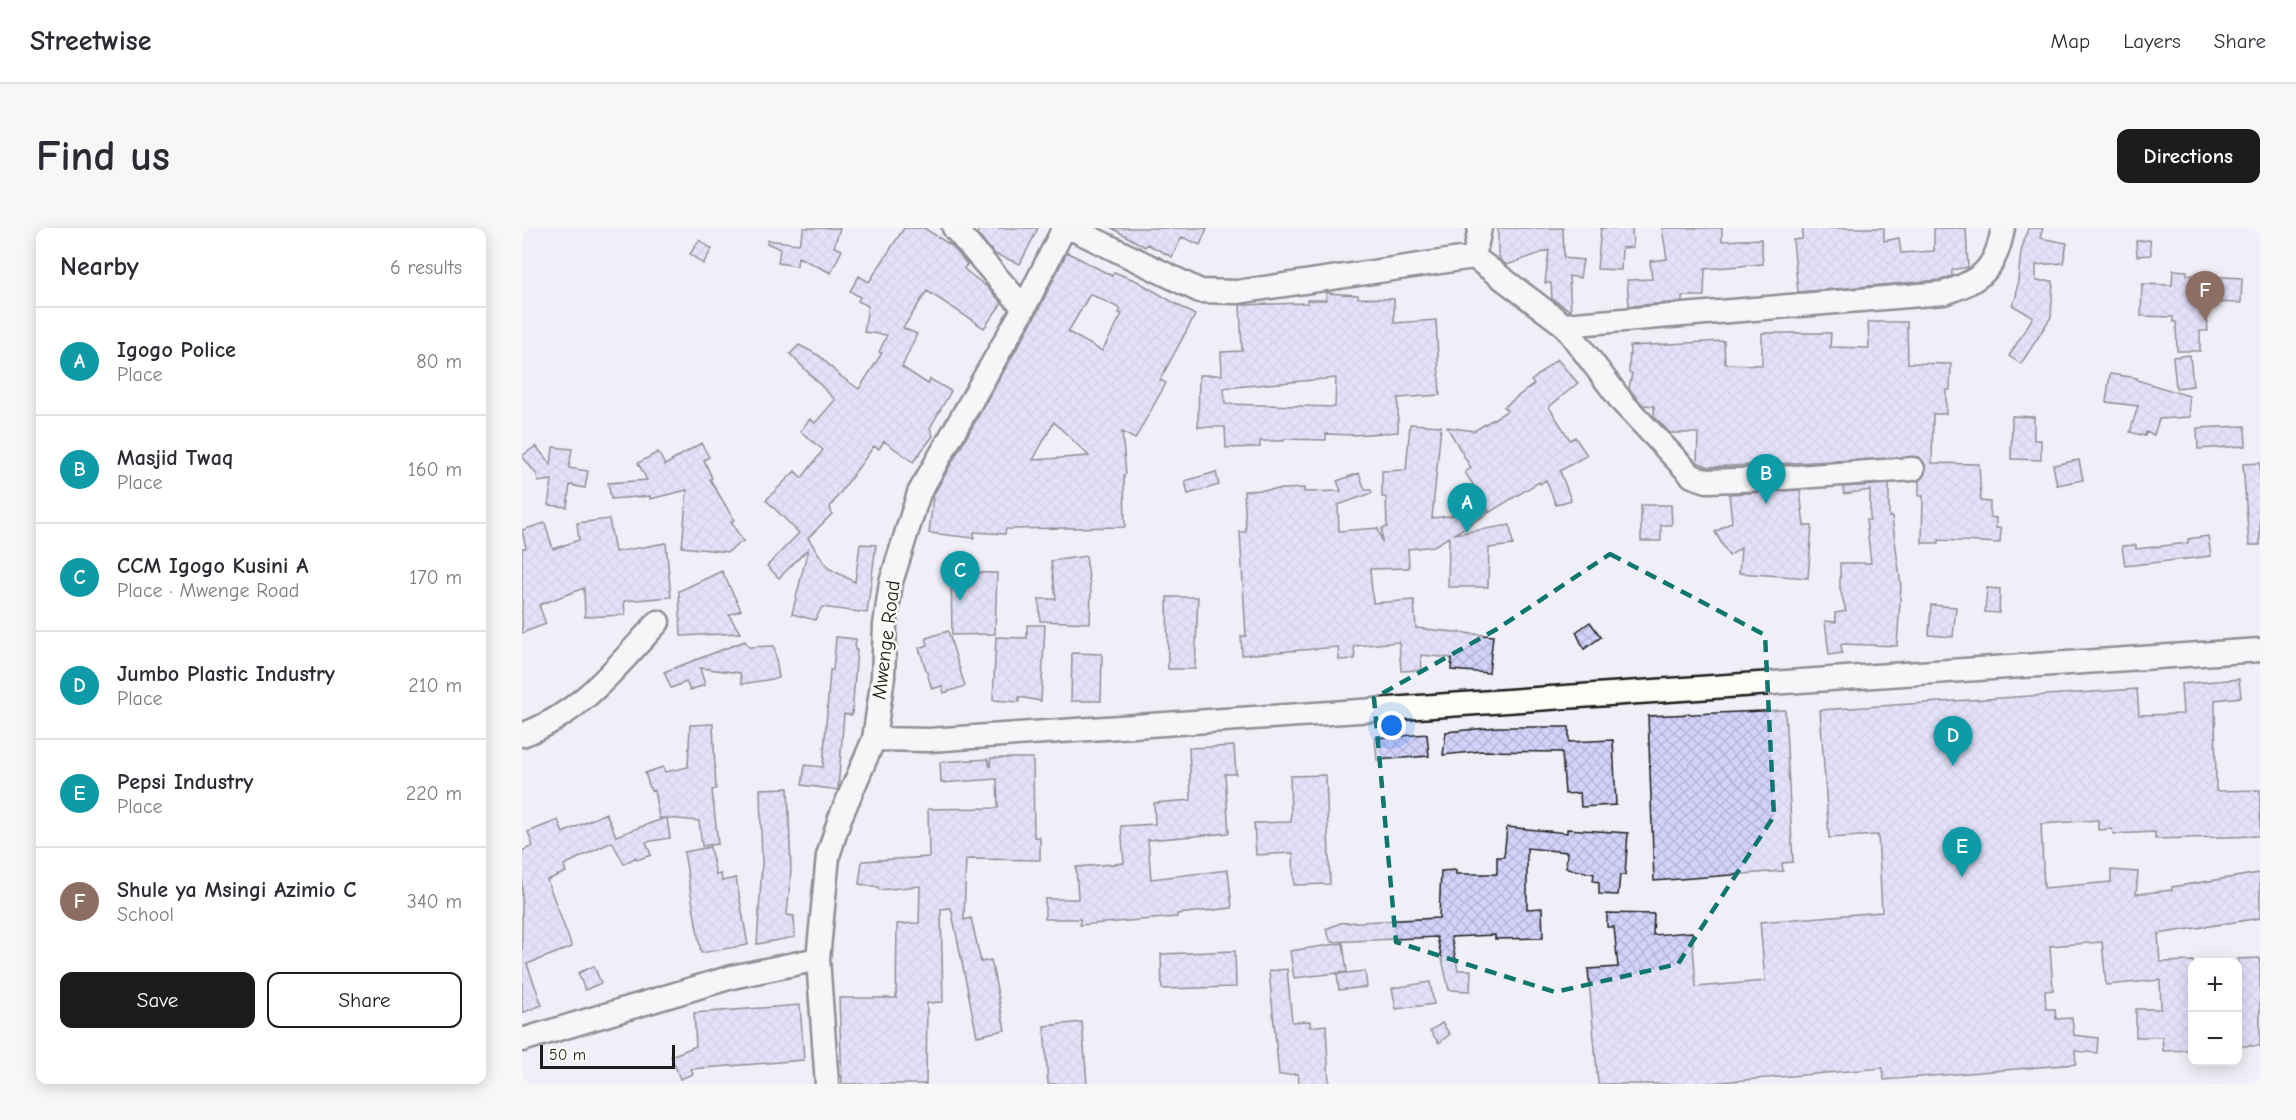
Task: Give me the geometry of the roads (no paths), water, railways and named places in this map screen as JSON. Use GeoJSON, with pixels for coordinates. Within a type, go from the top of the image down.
{"type":"FeatureCollection","features":[{"type":"Feature","properties":{"kind":"street"},"geometry":{"type":"LineString","coordinates":[[954,228],[1024,308]]}},
{"type":"Feature","properties":{"kind":"street","name":"Mwenge Road"},"geometry":{"type":"LineString","coordinates":[[827,1084],[818,959],[828,856],[840,818],[874,739],[883,677],[885,625],[891,582],[919,493],[1024,308],[1064,228]]}},
{"type":"Feature","properties":{"kind":"street"},"geometry":{"type":"LineString","coordinates":[[1071,228],[1200,291],[1237,292],[1279,287],[1474,257],[1564,325],[1623,403],[1692,476],[1707,480],[1769,479],[1913,469]]}},
{"type":"Feature","properties":{"kind":"street"},"geometry":{"type":"LineString","coordinates":[[1474,257],[1480,228]]}},
{"type":"Feature","properties":{"kind":"street"},"geometry":{"type":"LineString","coordinates":[[1564,325],[1944,292],[1972,283],[1987,271],[2000,246],[2003,228]]}},
{"type":"Feature","properties":{"kind":"street"},"geometry":{"type":"LineString","coordinates":[[522,735],[543,727],[589,697],[658,622]]}},
{"type":"Feature","properties":{"kind":"street"},"geometry":{"type":"LineString","coordinates":[[874,739],[929,740],[2260,650]]}},
{"type":"Feature","properties":{"kind":"street"},"geometry":{"type":"LineString","coordinates":[[522,1040],[732,977],[818,959]]}},
{"type":"Feature","properties":{"kind":"place","name":"Shule ya Msingi Azimio C"},"geometry":{"type":"Point","coordinates":[2205,321]}},
{"type":"Feature","properties":{"kind":"place","name":"Masjid Twaq"},"geometry":{"type":"Point","coordinates":[1766,504]}},
{"type":"Feature","properties":{"kind":"place","name":"Igogo Police"},"geometry":{"type":"Point","coordinates":[1467,533]}},
{"type":"Feature","properties":{"kind":"place","name":"CCM Igogo Kusini A"},"geometry":{"type":"Point","coordinates":[960,601]}},
{"type":"Feature","properties":{"kind":"place","name":"Jumbo Plastic Industry"},"geometry":{"type":"Point","coordinates":[1953,766]}},
{"type":"Feature","properties":{"kind":"place","name":"Pepsi Industry"},"geometry":{"type":"Point","coordinates":[1962,877]}}]}
